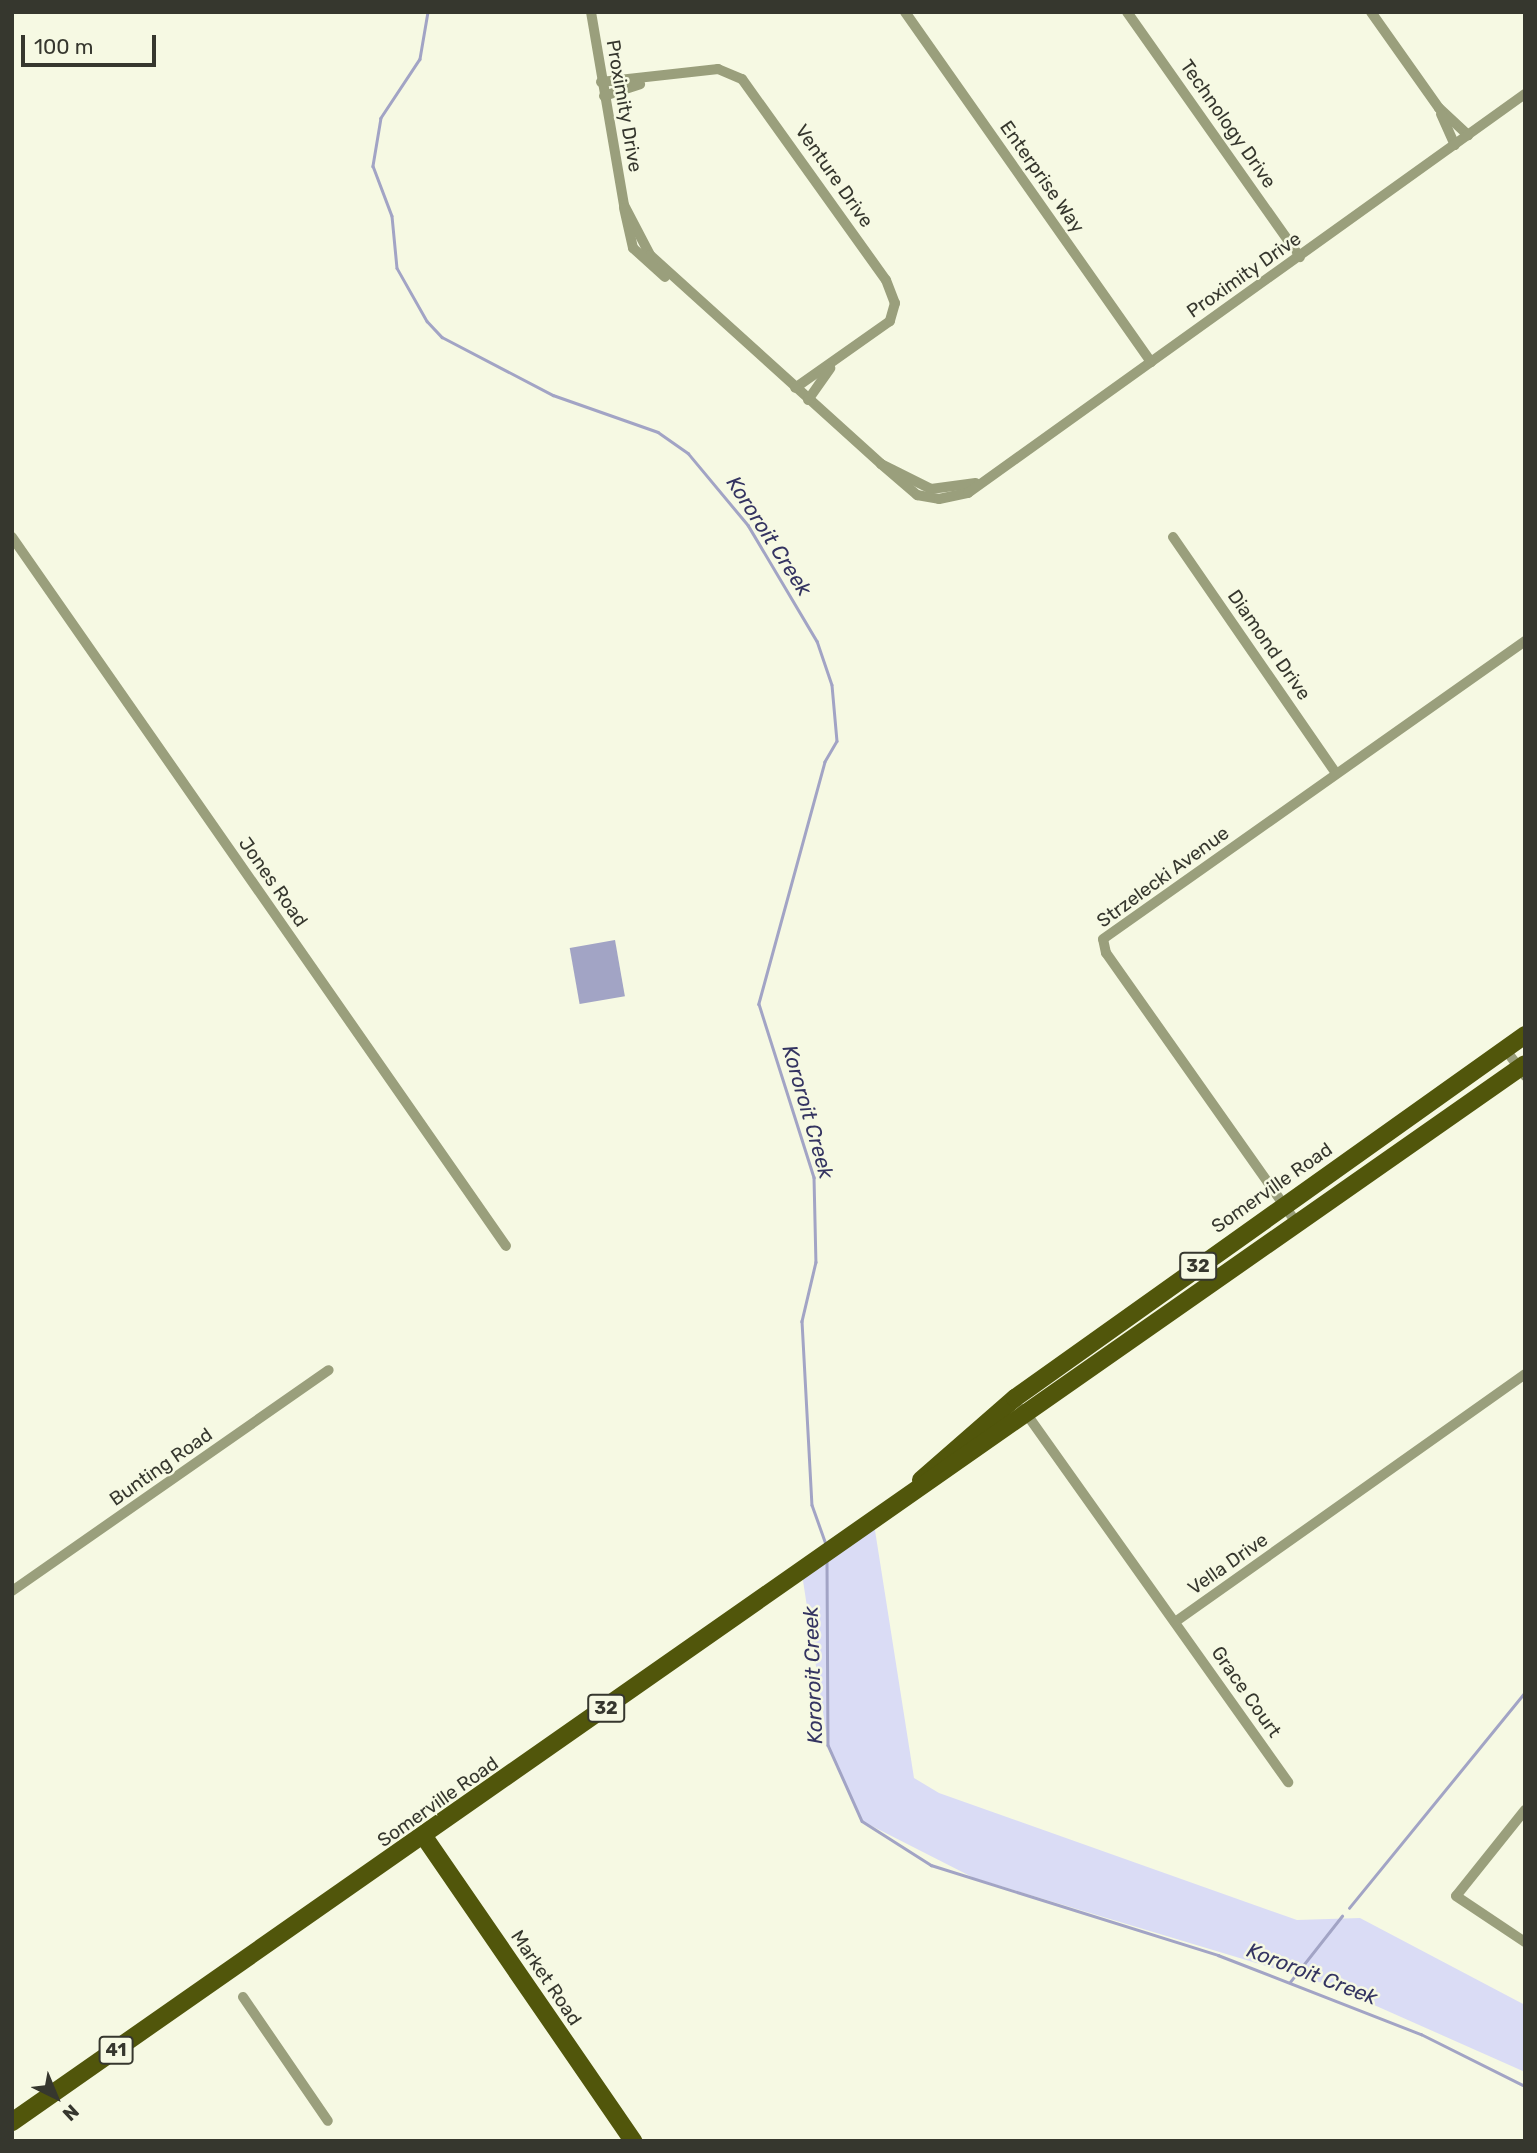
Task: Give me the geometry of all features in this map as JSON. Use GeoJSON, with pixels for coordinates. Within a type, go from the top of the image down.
{"type":"FeatureCollection","features":[{"type":"Feature","properties":{"kind":"main road","name":"Somerville Road"},"geometry":{"type":"LineString","coordinates":[[887,1515],[1014,1398],[1525,1035]]}},
{"type":"Feature","properties":{"kind":"main road","name":"Somerville Road"},"geometry":{"type":"LineString","coordinates":[[12,2122],[425,1838],[1523,1069]]}},
{"type":"Feature","properties":{"kind":"main road","name":"Market Road"},"geometry":{"type":"LineString","coordinates":[[425,1838],[633,2141]]}},
{"type":"Feature","properties":{"kind":"street","name":"Proximity Drive"},"geometry":{"type":"LineString","coordinates":[[591,12],[624,205],[640,242],[674,282],[881,464],[931,489],[982,481],[1300,257],[1525,94]]}},
{"type":"Feature","properties":{"kind":"street","name":"Enterprise Way"},"geometry":{"type":"LineString","coordinates":[[905,12],[1151,362]]}},
{"type":"Feature","properties":{"kind":"street","name":"Technology Drive"},"geometry":{"type":"LineString","coordinates":[[1127,12],[1300,257]]}},
{"type":"Feature","properties":{"kind":"street"},"geometry":{"type":"LineString","coordinates":[[1371,12],[1439,108],[1468,135]]}},
{"type":"Feature","properties":{"kind":"street","name":"Venture Drive"},"geometry":{"type":"LineString","coordinates":[[601,82],[646,81],[718,69],[743,79],[886,280],[895,303],[890,321],[832,365],[795,388]]}},
{"type":"Feature","properties":{"kind":"street","name":"Venture Drive"},"geometry":{"type":"LineString","coordinates":[[604,96],[646,81]]}},
{"type":"Feature","properties":{"kind":"street"},"geometry":{"type":"LineString","coordinates":[[1439,108],[1455,145]]}},
{"type":"Feature","properties":{"kind":"street","name":"Venture Drive"},"geometry":{"type":"LineString","coordinates":[[808,400],[832,365]]}},
{"type":"Feature","properties":{"kind":"street","name":"Jones Road"},"geometry":{"type":"LineString","coordinates":[[12,537],[506,1246]]}},
{"type":"Feature","properties":{"kind":"street","name":"Diamond Drive"},"geometry":{"type":"LineString","coordinates":[[1173,537],[1336,774]]}},
{"type":"Feature","properties":{"kind":"street","name":"Strzelecki Avenue"},"geometry":{"type":"LineString","coordinates":[[1298,1225],[1102,944],[1106,936],[1525,641]]}},
{"type":"Feature","properties":{"kind":"street"},"geometry":{"type":"LineString","coordinates":[[1505,1049],[1523,1069]]}},
{"type":"Feature","properties":{"kind":"street","name":"Bunting Road"},"geometry":{"type":"LineString","coordinates":[[12,1591],[329,1370]]}},
{"type":"Feature","properties":{"kind":"street","name":"Vella Drive"},"geometry":{"type":"LineString","coordinates":[[1175,1622],[1525,1374]]}},
{"type":"Feature","properties":{"kind":"street"},"geometry":{"type":"LineString","coordinates":[[1014,1398],[1175,1622]]}},
{"type":"Feature","properties":{"kind":"street","name":"Grace Court"},"geometry":{"type":"LineString","coordinates":[[1175,1622],[1288,1782]]}},
{"type":"Feature","properties":{"kind":"street"},"geometry":{"type":"LineString","coordinates":[[1525,1810],[1456,1896],[1525,1942]]}},
{"type":"Feature","properties":{"kind":"street"},"geometry":{"type":"LineString","coordinates":[[243,1997],[328,2121]]}},
{"type":"Feature","properties":{"kind":"shaded area"},"geometry":{"type":"Polygon","coordinates":[[[615,940],[625,996],[580,1004],[570,948],[615,940]]]}},
{"type":"Feature","properties":{"kind":"shaded area"},"geometry":{"type":"Polygon","coordinates":[[[874,1524],[914,1778],[939,1793],[1297,1920],[1360,1918],[1525,2005],[1525,2072],[1329,1985],[974,1878],[862,1821],[828,1745],[802,1574],[874,1524]]]}},
{"type":"Feature","properties":{"kind":"waterway","name":"Kororoit Creek"},"geometry":{"type":"LineString","coordinates":[[428,12],[420,59],[381,118],[373,166],[392,216],[397,268],[427,321],[442,337],[553,395],[658,432],[688,453],[748,525],[817,641],[832,685],[837,741],[825,762],[759,1004],[814,1177],[816,1262],[802,1321],[812,1505],[826,1544]]}},
{"type":"Feature","properties":{"kind":"waterway","name":"Kororoit Creek"},"geometry":{"type":"LineString","coordinates":[[827,1561],[828,1745],[862,1821],[931,1865],[1218,1955],[1421,2034],[1525,2086]]}},
{"type":"Feature","properties":{"kind":"waterway"},"geometry":{"type":"LineString","coordinates":[[1349,1908],[1525,1692]]}},
{"type":"Feature","properties":{"kind":"waterway"},"geometry":{"type":"LineString","coordinates":[[1290,1982],[1342,1916]]}}]}
